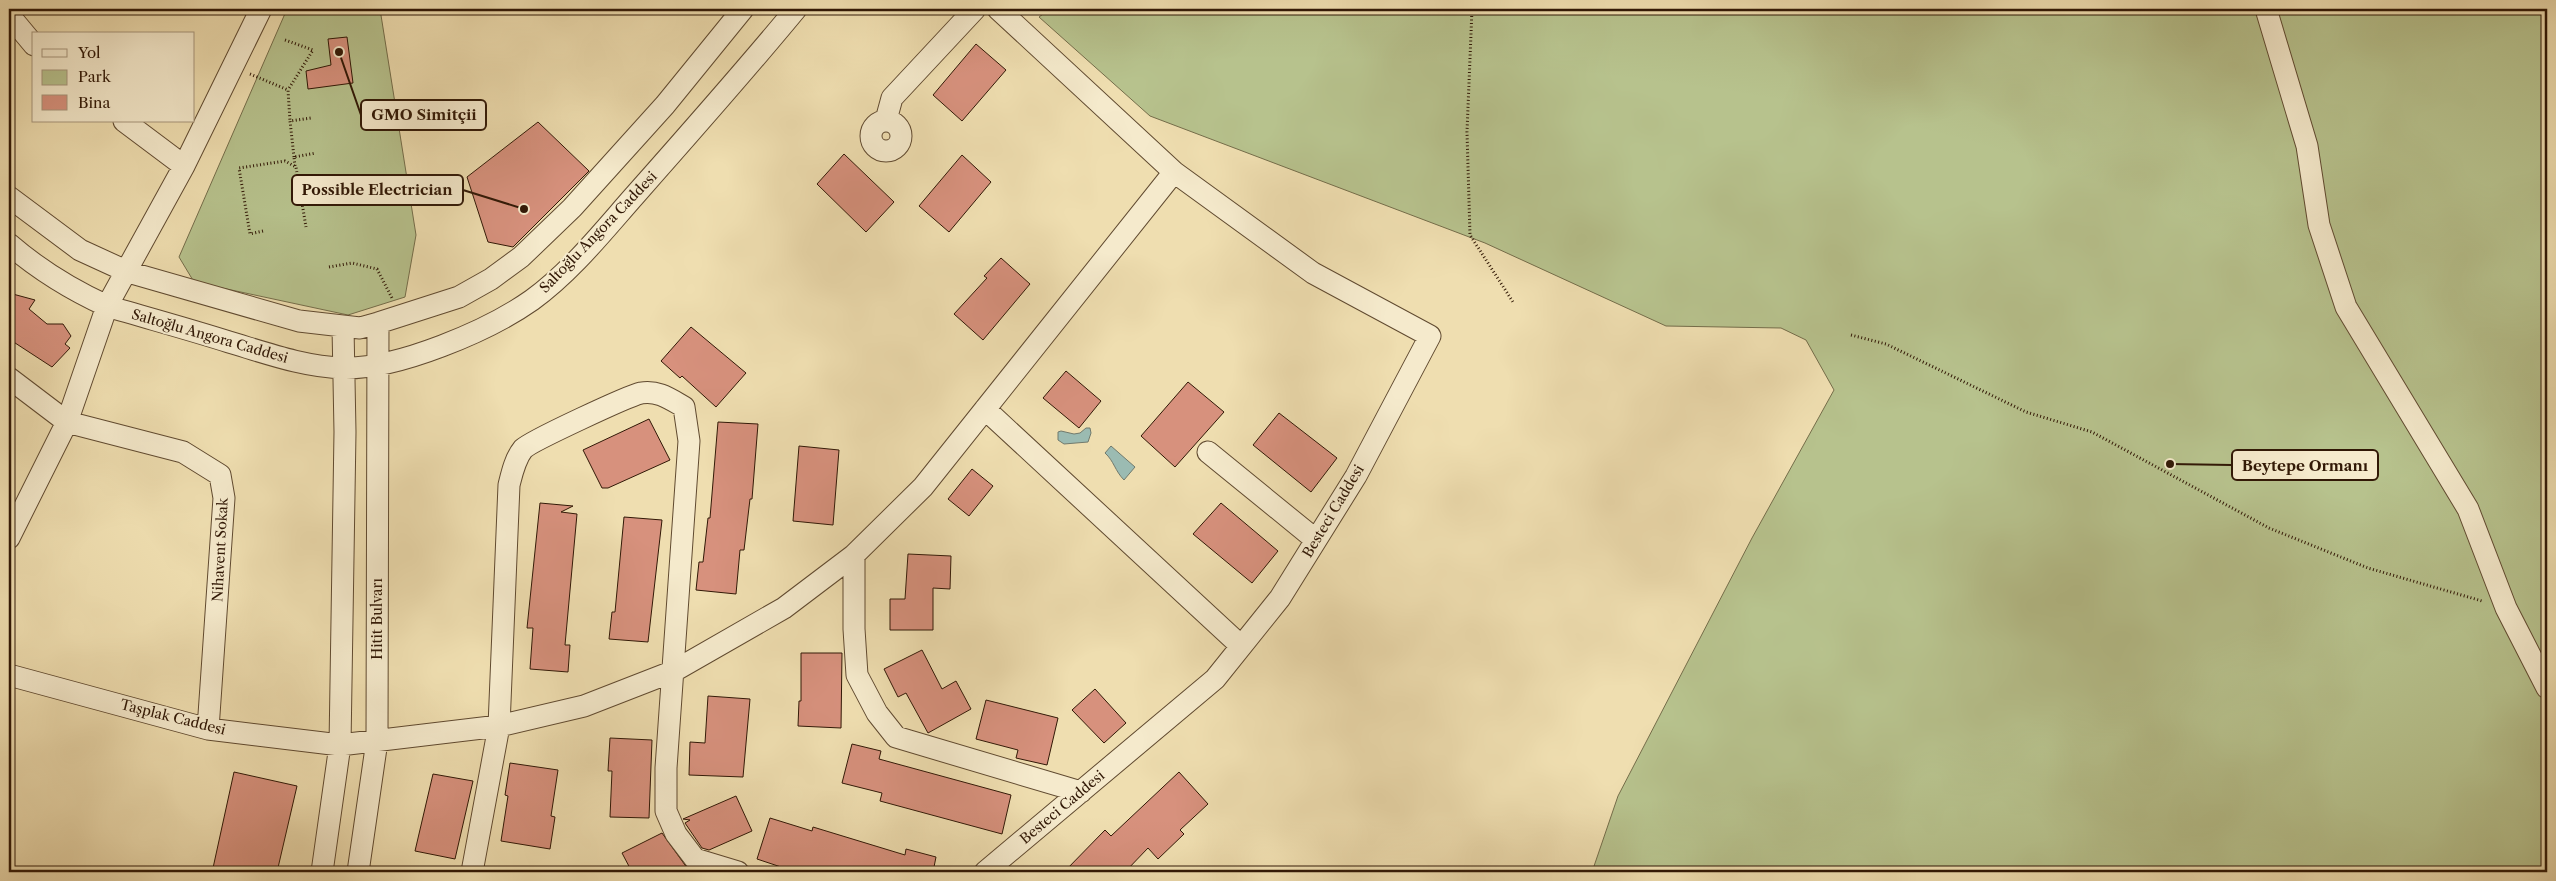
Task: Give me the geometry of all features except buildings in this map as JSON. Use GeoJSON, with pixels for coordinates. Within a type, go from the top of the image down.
{"type":"FeatureCollection","features":[{"type":"Feature","properties":{"kind":"street"},"geometry":{"type":"LineString","coordinates":[[9,538],[67,422],[107,306],[128,272],[184,166],[261,9]]}},
{"type":"Feature","properties":{"kind":"street"},"geometry":{"type":"LineString","coordinates":[[9,197],[80,250],[128,272],[271,314],[307,322],[360,328],[459,297],[491,279],[522,257],[572,208],[658,113],[743,9]]}},
{"type":"Feature","properties":{"kind":"street","name":"Saltoğlu Angora Caddesi"},"geometry":{"type":"LineString","coordinates":[[9,244],[85,296],[107,306],[286,359],[321,366],[344,368],[378,364],[417,353],[481,329],[508,315],[545,290],[607,227],[796,9]]}},
{"type":"Feature","properties":{"kind":"street"},"geometry":{"type":"LineString","coordinates":[[886,120],[892,98],[976,9]]}},
{"type":"Feature","properties":{"kind":"street"},"geometry":{"type":"LineString","coordinates":[[998,9],[1174,172]]}},
{"type":"Feature","properties":{"kind":"street"},"geometry":{"type":"LineString","coordinates":[[2266,9],[2307,146],[2319,225],[2346,307],[2468,509],[2506,608],[2547,688]]}},
{"type":"Feature","properties":{"kind":"street"},"geometry":{"type":"LineString","coordinates":[[9,15],[32,43]]}},
{"type":"Feature","properties":{"kind":"street"},"geometry":{"type":"LineString","coordinates":[[125,122],[184,166]]}},
{"type":"Feature","properties":{"kind":"street","name":"Taşplak Caddesi"},"geometry":{"type":"LineString","coordinates":[[9,675],[208,729],[340,745],[499,726],[584,706],[674,671],[784,608],[854,555],[922,487],[1174,172]]}},
{"type":"Feature","properties":{"kind":"street","name":"Besteci Caddesi"},"geometry":{"type":"LineString","coordinates":[[985,872],[1215,679],[1280,598],[1356,476],[1430,336],[1313,273],[1174,172]]}},
{"type":"Feature","properties":{"kind":"street","name":"Hitit Bulvarı"},"geometry":{"type":"LineString","coordinates":[[358,872],[377,741],[378,323]]}},
{"type":"Feature","properties":{"kind":"street"},"geometry":{"type":"LineString","coordinates":[[322,872],[340,745],[343,327]]}},
{"type":"Feature","properties":{"kind":"street"},"geometry":{"type":"LineString","coordinates":[[9,378],[67,422]]}},
{"type":"Feature","properties":{"kind":"street"},"geometry":{"type":"LineString","coordinates":[[472,872],[499,726],[509,485],[513,468],[523,449],[549,434],[641,393],[660,393],[684,407],[688,442],[666,768],[666,811],[676,834],[695,859],[738,872]]}},
{"type":"Feature","properties":{"kind":"street"},"geometry":{"type":"LineString","coordinates":[[985,409],[1241,646]]}},
{"type":"Feature","properties":{"kind":"street","name":"Nihavent Sokak"},"geometry":{"type":"LineString","coordinates":[[67,422],[183,452],[220,475],[224,498],[208,729]]}},
{"type":"Feature","properties":{"kind":"street"},"geometry":{"type":"LineString","coordinates":[[1208,452],[1316,540]]}},
{"type":"Feature","properties":{"kind":"street"},"geometry":{"type":"LineString","coordinates":[[854,555],[854,629],[857,675],[877,714],[896,737],[1081,792]]}},
{"type":"Feature","properties":{"kind":"path"},"geometry":{"type":"LineString","coordinates":[[1472,9],[1467,132],[1470,235],[1513,302]]}},
{"type":"Feature","properties":{"kind":"path"},"geometry":{"type":"LineString","coordinates":[[285,40],[313,50],[288,90],[294,157],[306,227]]}},
{"type":"Feature","properties":{"kind":"path"},"geometry":{"type":"LineString","coordinates":[[233,67],[288,90]]}},
{"type":"Feature","properties":{"kind":"path"},"geometry":{"type":"LineString","coordinates":[[290,121],[311,118]]}},
{"type":"Feature","properties":{"kind":"path"},"geometry":{"type":"LineString","coordinates":[[294,157],[316,153]]}},
{"type":"Feature","properties":{"kind":"path"},"geometry":{"type":"LineString","coordinates":[[263,231],[250,234],[239,168],[285,161],[296,167]]}},
{"type":"Feature","properties":{"kind":"path"},"geometry":{"type":"LineString","coordinates":[[328,267],[352,263],[376,269],[403,316]]}},
{"type":"Feature","properties":{"kind":"path"},"geometry":{"type":"LineString","coordinates":[[1851,335],[1886,344],[2026,412],[2092,432],[2278,532],[2368,568],[2506,608]]}},
{"type":"Feature","properties":{"kind":"green space"},"geometry":{"type":"Polygon","coordinates":[[[287,9],[380,9],[416,235],[405,297],[348,315],[194,282],[179,257],[287,9]]]}},
{"type":"Feature","properties":{"kind":"green space"},"geometry":{"type":"Polygon","coordinates":[[[1050,9],[2547,9],[2547,872],[1592,872],[1618,796],[1752,538],[1834,390],[1806,340],[1781,328],[1666,326],[1485,243],[1150,116],[1039,17],[1050,9]]]}},
{"type":"Feature","properties":{"kind":"water"},"geometry":{"type":"Polygon","coordinates":[[[1086,428],[1090,428],[1091,433],[1088,442],[1064,444],[1058,440],[1058,432],[1074,434],[1080,433],[1086,428]]]}},
{"type":"Feature","properties":{"kind":"water"},"geometry":{"type":"Polygon","coordinates":[[[1111,446],[1135,467],[1124,480],[1105,453],[1111,446]]]}},
{"type":"Feature","properties":{"kind":"place","name":"GMO Simitçii"},"geometry":{"type":"Point","coordinates":[339,52]}},
{"type":"Feature","properties":{"kind":"place","name":"Possible Electrician"},"geometry":{"type":"Point","coordinates":[524,209]}},
{"type":"Feature","properties":{"kind":"place","name":"Beytepe Ormanı"},"geometry":{"type":"Point","coordinates":[2170,464]}}]}
